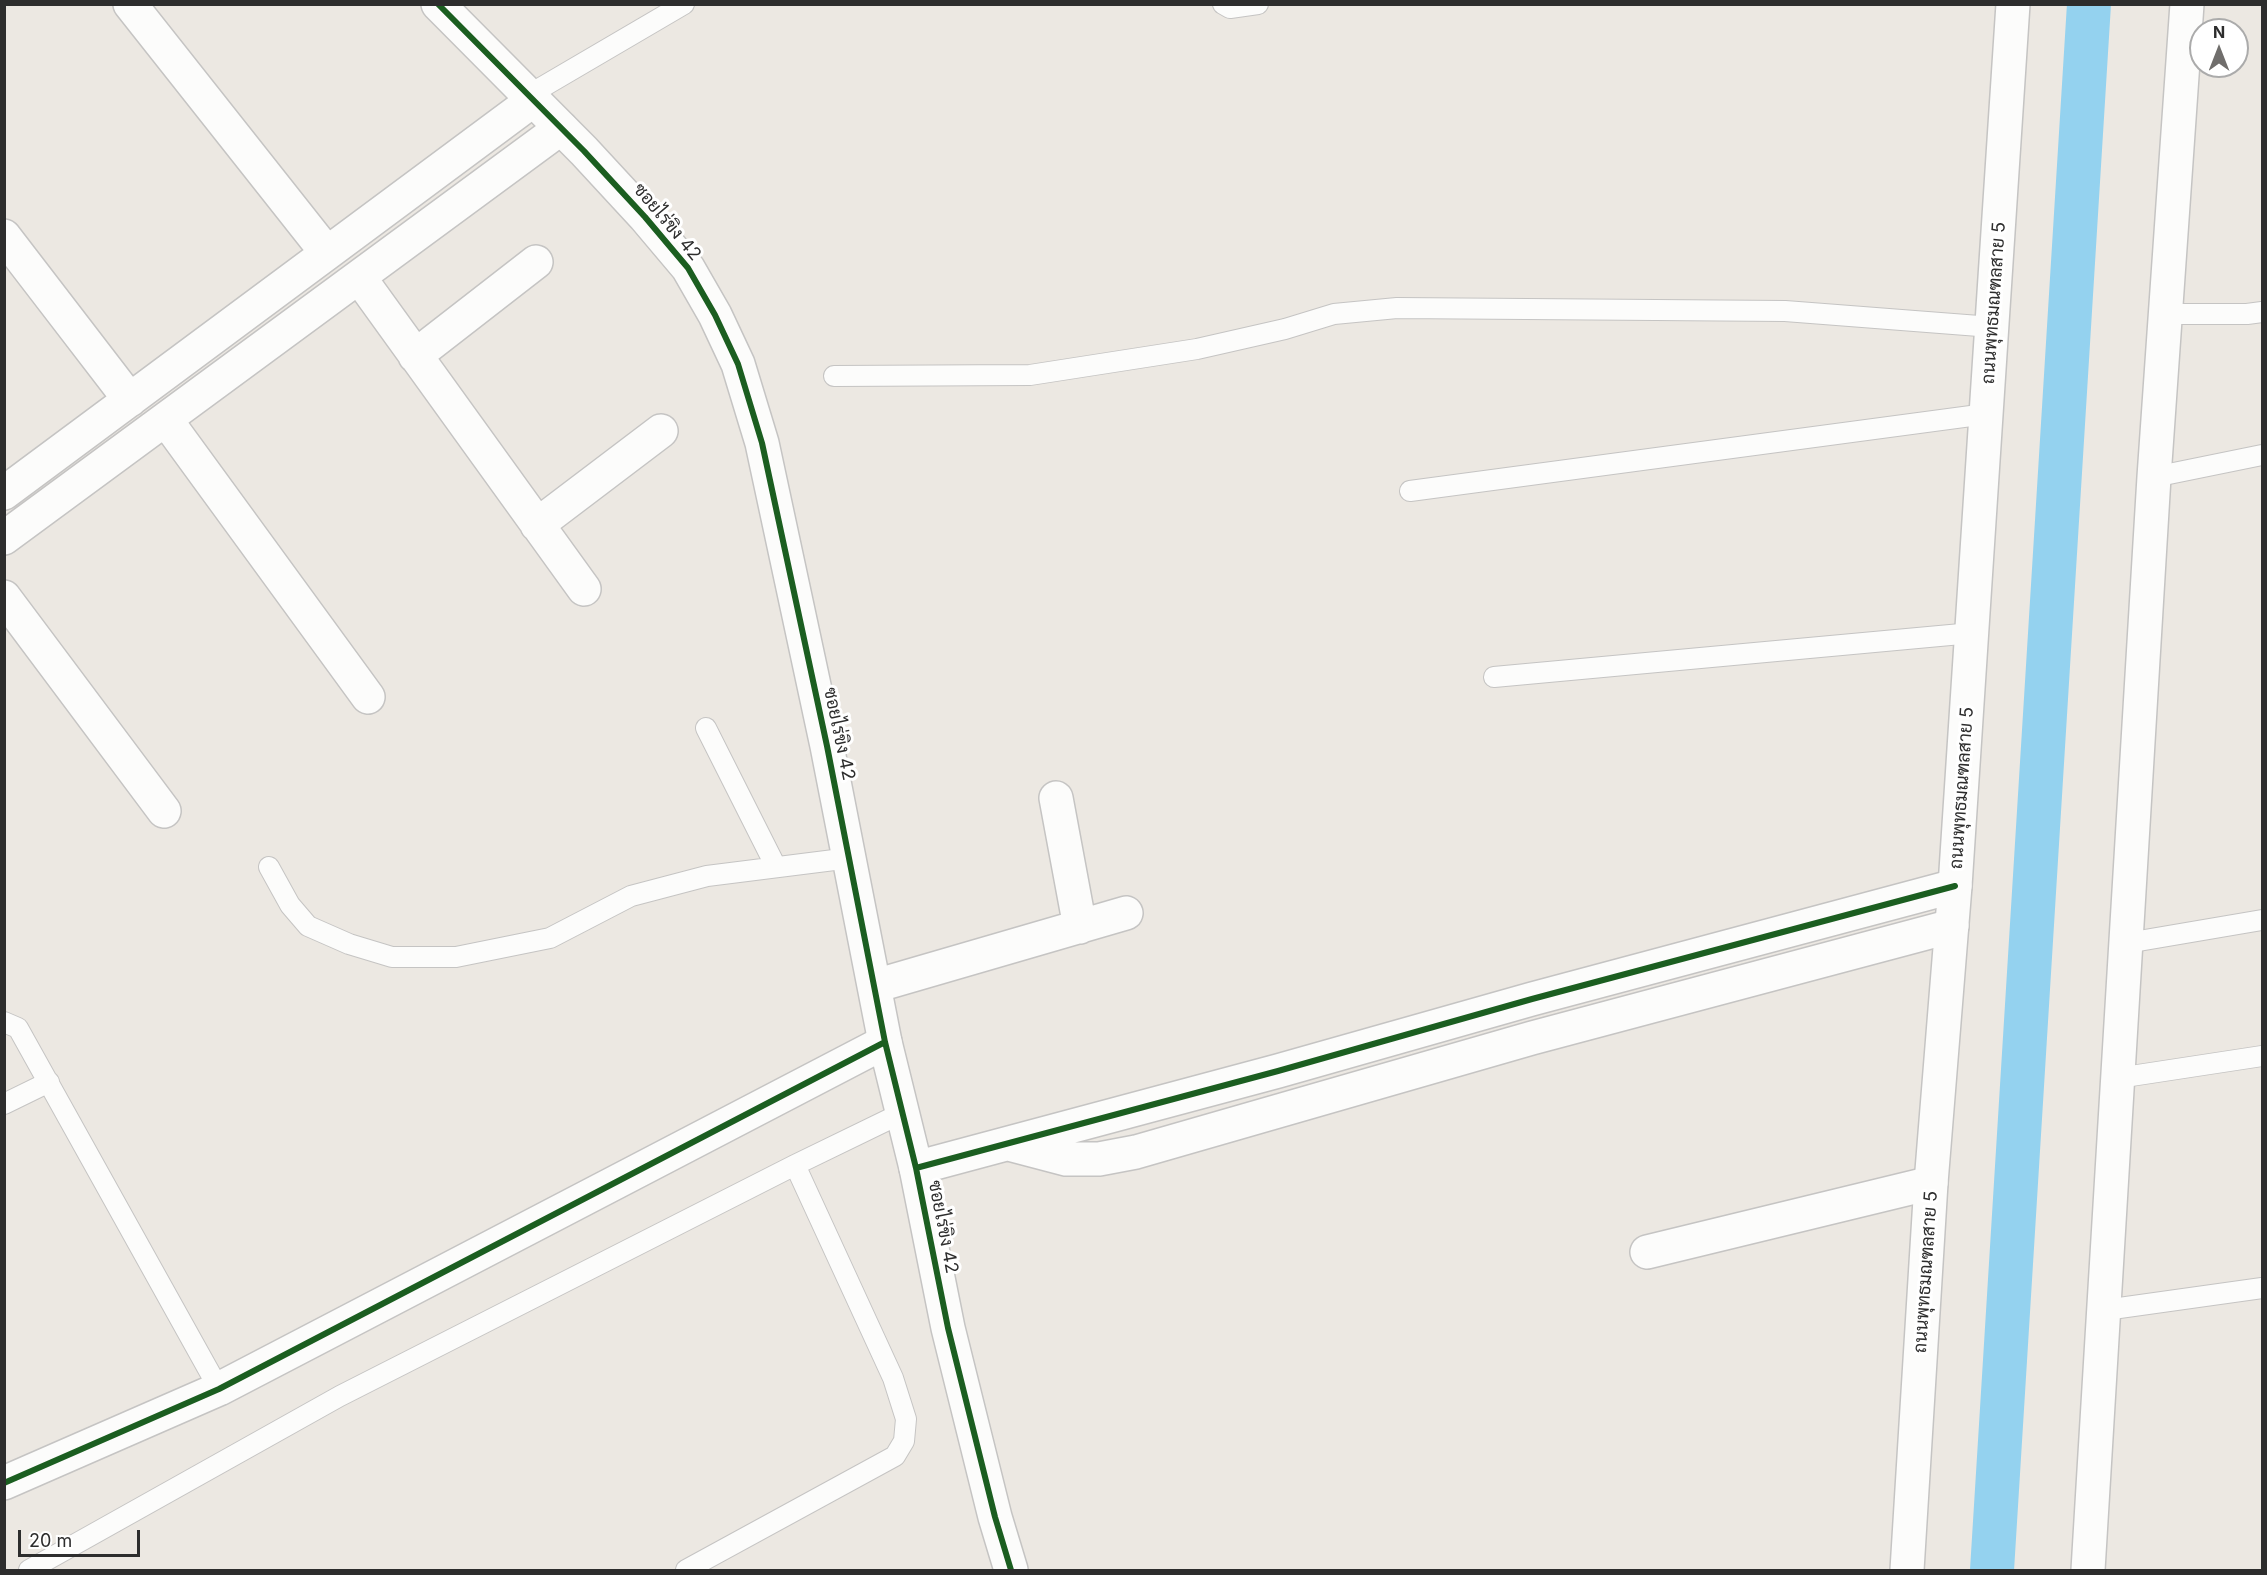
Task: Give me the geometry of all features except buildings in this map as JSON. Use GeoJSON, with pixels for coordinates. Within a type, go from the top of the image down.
{"type":"FeatureCollection","features":[{"type":"Feature","properties":{"kind":"street"},"geometry":{"type":"LineString","coordinates":[[130,4],[327,254]]}},
{"type":"Feature","properties":{"kind":"street","name":"ซอยไร่ขิง 42"},"geometry":{"type":"LineString","coordinates":[[438,4],[561,128],[645,217],[688,268],[715,315],[738,364],[762,443],[850,858],[885,1042],[916,1168],[948,1328],[995,1517],[1011,1570]]}},
{"type":"Feature","properties":{"kind":"street","name":"ถนนพุทธมณฑลสาย 5"},"geometry":{"type":"LineString","coordinates":[[1908,1570],[1931,1183],[1955,886],[2013,4]]}},
{"type":"Feature","properties":{"kind":"street"},"geometry":{"type":"LineString","coordinates":[[2088,1570],[2154,477],[2187,4]]}},
{"type":"Feature","properties":{"kind":"street"},"geometry":{"type":"LineString","coordinates":[[4,493],[327,254],[530,99]]}},
{"type":"Feature","properties":{"kind":"street"},"geometry":{"type":"LineString","coordinates":[[4,538],[561,128]]}},
{"type":"Feature","properties":{"kind":"street"},"geometry":{"type":"LineString","coordinates":[[4,236],[130,399]]}},
{"type":"Feature","properties":{"kind":"street"},"geometry":{"type":"LineString","coordinates":[[415,356],[536,262]]}},
{"type":"Feature","properties":{"kind":"street"},"geometry":{"type":"LineString","coordinates":[[358,277],[584,589]]}},
{"type":"Feature","properties":{"kind":"street"},"geometry":{"type":"LineString","coordinates":[[166,420],[368,697]]}},
{"type":"Feature","properties":{"kind":"street"},"geometry":{"type":"LineString","coordinates":[[537,525],[661,431]]}},
{"type":"Feature","properties":{"kind":"street"},"geometry":{"type":"LineString","coordinates":[[4,597],[164,811]]}},
{"type":"Feature","properties":{"kind":"street"},"geometry":{"type":"LineString","coordinates":[[1056,798],[1080,927]]}},
{"type":"Feature","properties":{"kind":"street"},"geometry":{"type":"LineString","coordinates":[[916,1168],[1955,886]]}},
{"type":"Feature","properties":{"kind":"street"},"geometry":{"type":"LineString","coordinates":[[875,986],[1126,913]]}},
{"type":"Feature","properties":{"kind":"street"},"geometry":{"type":"LineString","coordinates":[[1007,1143],[1066,1159],[1099,1159],[1136,1152],[1520,1042],[1952,926]]}},
{"type":"Feature","properties":{"kind":"street"},"geometry":{"type":"LineString","coordinates":[[4,1483],[219,1389],[885,1042]]}},
{"type":"Feature","properties":{"kind":"street"},"geometry":{"type":"LineString","coordinates":[[1647,1252],[1931,1183]]}},
{"type":"Feature","properties":{"kind":"lane"},"geometry":{"type":"LineString","coordinates":[[530,99],[684,4]]}},
{"type":"Feature","properties":{"kind":"lane"},"geometry":{"type":"LineString","coordinates":[[1223,4],[1230,8],[1258,4]]}},
{"type":"Feature","properties":{"kind":"lane"},"geometry":{"type":"LineString","coordinates":[[834,376],[1030,375],[1197,350],[1334,314],[1397,308],[1785,311],[1992,327]]}},
{"type":"Feature","properties":{"kind":"lane"},"geometry":{"type":"LineString","coordinates":[[2166,314],[2262,312]]}},
{"type":"Feature","properties":{"kind":"lane"},"geometry":{"type":"LineString","coordinates":[[1410,491],[1986,414]]}},
{"type":"Feature","properties":{"kind":"lane"},"geometry":{"type":"LineString","coordinates":[[2154,477],[2262,455]]}},
{"type":"Feature","properties":{"kind":"lane"},"geometry":{"type":"LineString","coordinates":[[1494,677],[1972,633]]}},
{"type":"Feature","properties":{"kind":"lane"},"geometry":{"type":"LineString","coordinates":[[706,728],[776,867]]}},
{"type":"Feature","properties":{"kind":"lane"},"geometry":{"type":"LineString","coordinates":[[269,867],[290,904],[308,926],[349,944],[392,957],[456,957],[549,938],[632,896],[707,876],[850,858]]}},
{"type":"Feature","properties":{"kind":"lane"},"geometry":{"type":"LineString","coordinates":[[2127,943],[2262,920]]}},
{"type":"Feature","properties":{"kind":"lane"},"geometry":{"type":"LineString","coordinates":[[4,1022],[18,1028],[219,1389]]}},
{"type":"Feature","properties":{"kind":"lane"},"geometry":{"type":"LineString","coordinates":[[2118,1078],[2262,1056]]}},
{"type":"Feature","properties":{"kind":"lane"},"geometry":{"type":"LineString","coordinates":[[4,1104],[49,1082]]}},
{"type":"Feature","properties":{"kind":"lane"},"geometry":{"type":"LineString","coordinates":[[29,1570],[340,1396],[902,1113]]}},
{"type":"Feature","properties":{"kind":"lane"},"geometry":{"type":"LineString","coordinates":[[686,1570],[895,1456],[904,1441],[906,1419],[893,1378],[795,1165]]}},
{"type":"Feature","properties":{"kind":"lane"},"geometry":{"type":"LineString","coordinates":[[2105,1310],[2262,1288]]}},
{"type":"Feature","properties":{"kind":"waterway"},"geometry":{"type":"LineString","coordinates":[[1992,1570],[2089,4]]}},
{"type":"Feature","properties":{"kind":"cycle path"},"geometry":{"type":"LineString","coordinates":[[438,4],[584,151],[688,268],[715,315],[738,364],[762,443],[827,746],[885,1042],[916,1168],[948,1328],[995,1517],[1011,1570]]}},
{"type":"Feature","properties":{"kind":"cycle path"},"geometry":{"type":"LineString","coordinates":[[916,1168],[1955,886]]}},
{"type":"Feature","properties":{"kind":"cycle path"},"geometry":{"type":"LineString","coordinates":[[4,1483],[219,1389],[885,1042]]}}]}
